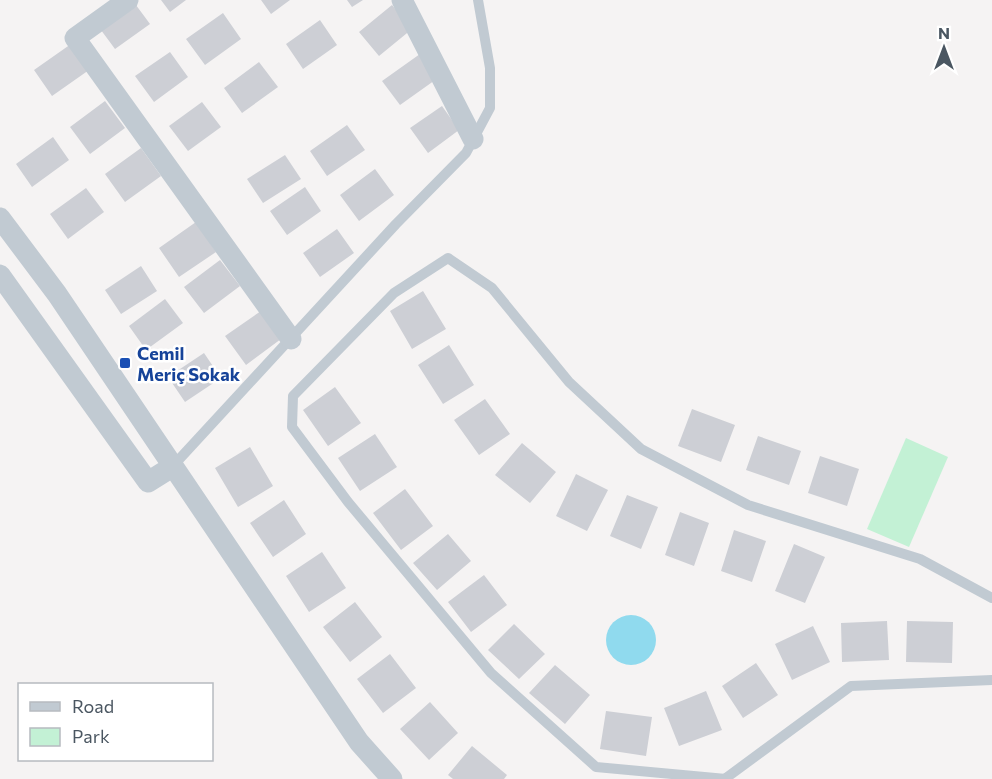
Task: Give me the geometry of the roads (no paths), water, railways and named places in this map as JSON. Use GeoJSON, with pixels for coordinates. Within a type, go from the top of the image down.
{"type":"FeatureCollection","features":[{"type":"Feature","properties":{"kind":"street"},"geometry":{"type":"LineString","coordinates":[[128,0],[75,38],[291,339]]}},
{"type":"Feature","properties":{"kind":"street"},"geometry":{"type":"LineString","coordinates":[[402,0],[474,139]]}},
{"type":"Feature","properties":{"kind":"street"},"geometry":{"type":"LineString","coordinates":[[0,218],[57,294],[359,742],[392,779]]}},
{"type":"Feature","properties":{"kind":"street"},"geometry":{"type":"LineString","coordinates":[[0,275],[148,482],[172,467]]}},
{"type":"Feature","properties":{"kind":"lane"},"geometry":{"type":"LineString","coordinates":[[172,467],[396,224],[466,153],[490,108],[490,68],[478,0]]}},
{"type":"Feature","properties":{"kind":"lane"},"geometry":{"type":"LineString","coordinates":[[992,598],[920,560],[748,505],[641,449],[569,382],[492,288],[448,258],[394,293],[293,396],[292,427],[348,502],[491,673],[596,767],[726,778],[851,686],[992,680]]}},
{"type":"Feature","properties":{"kind":"water"},"geometry":{"type":"Polygon","coordinates":[[[631,615],[649,622],[656,640],[649,658],[631,665],[613,658],[606,640],[613,622],[631,615]]]}},
{"type":"Feature","properties":{"kind":"place","name":"Cemil Meriç Sokak"},"geometry":{"type":"Point","coordinates":[125,363]}}]}
